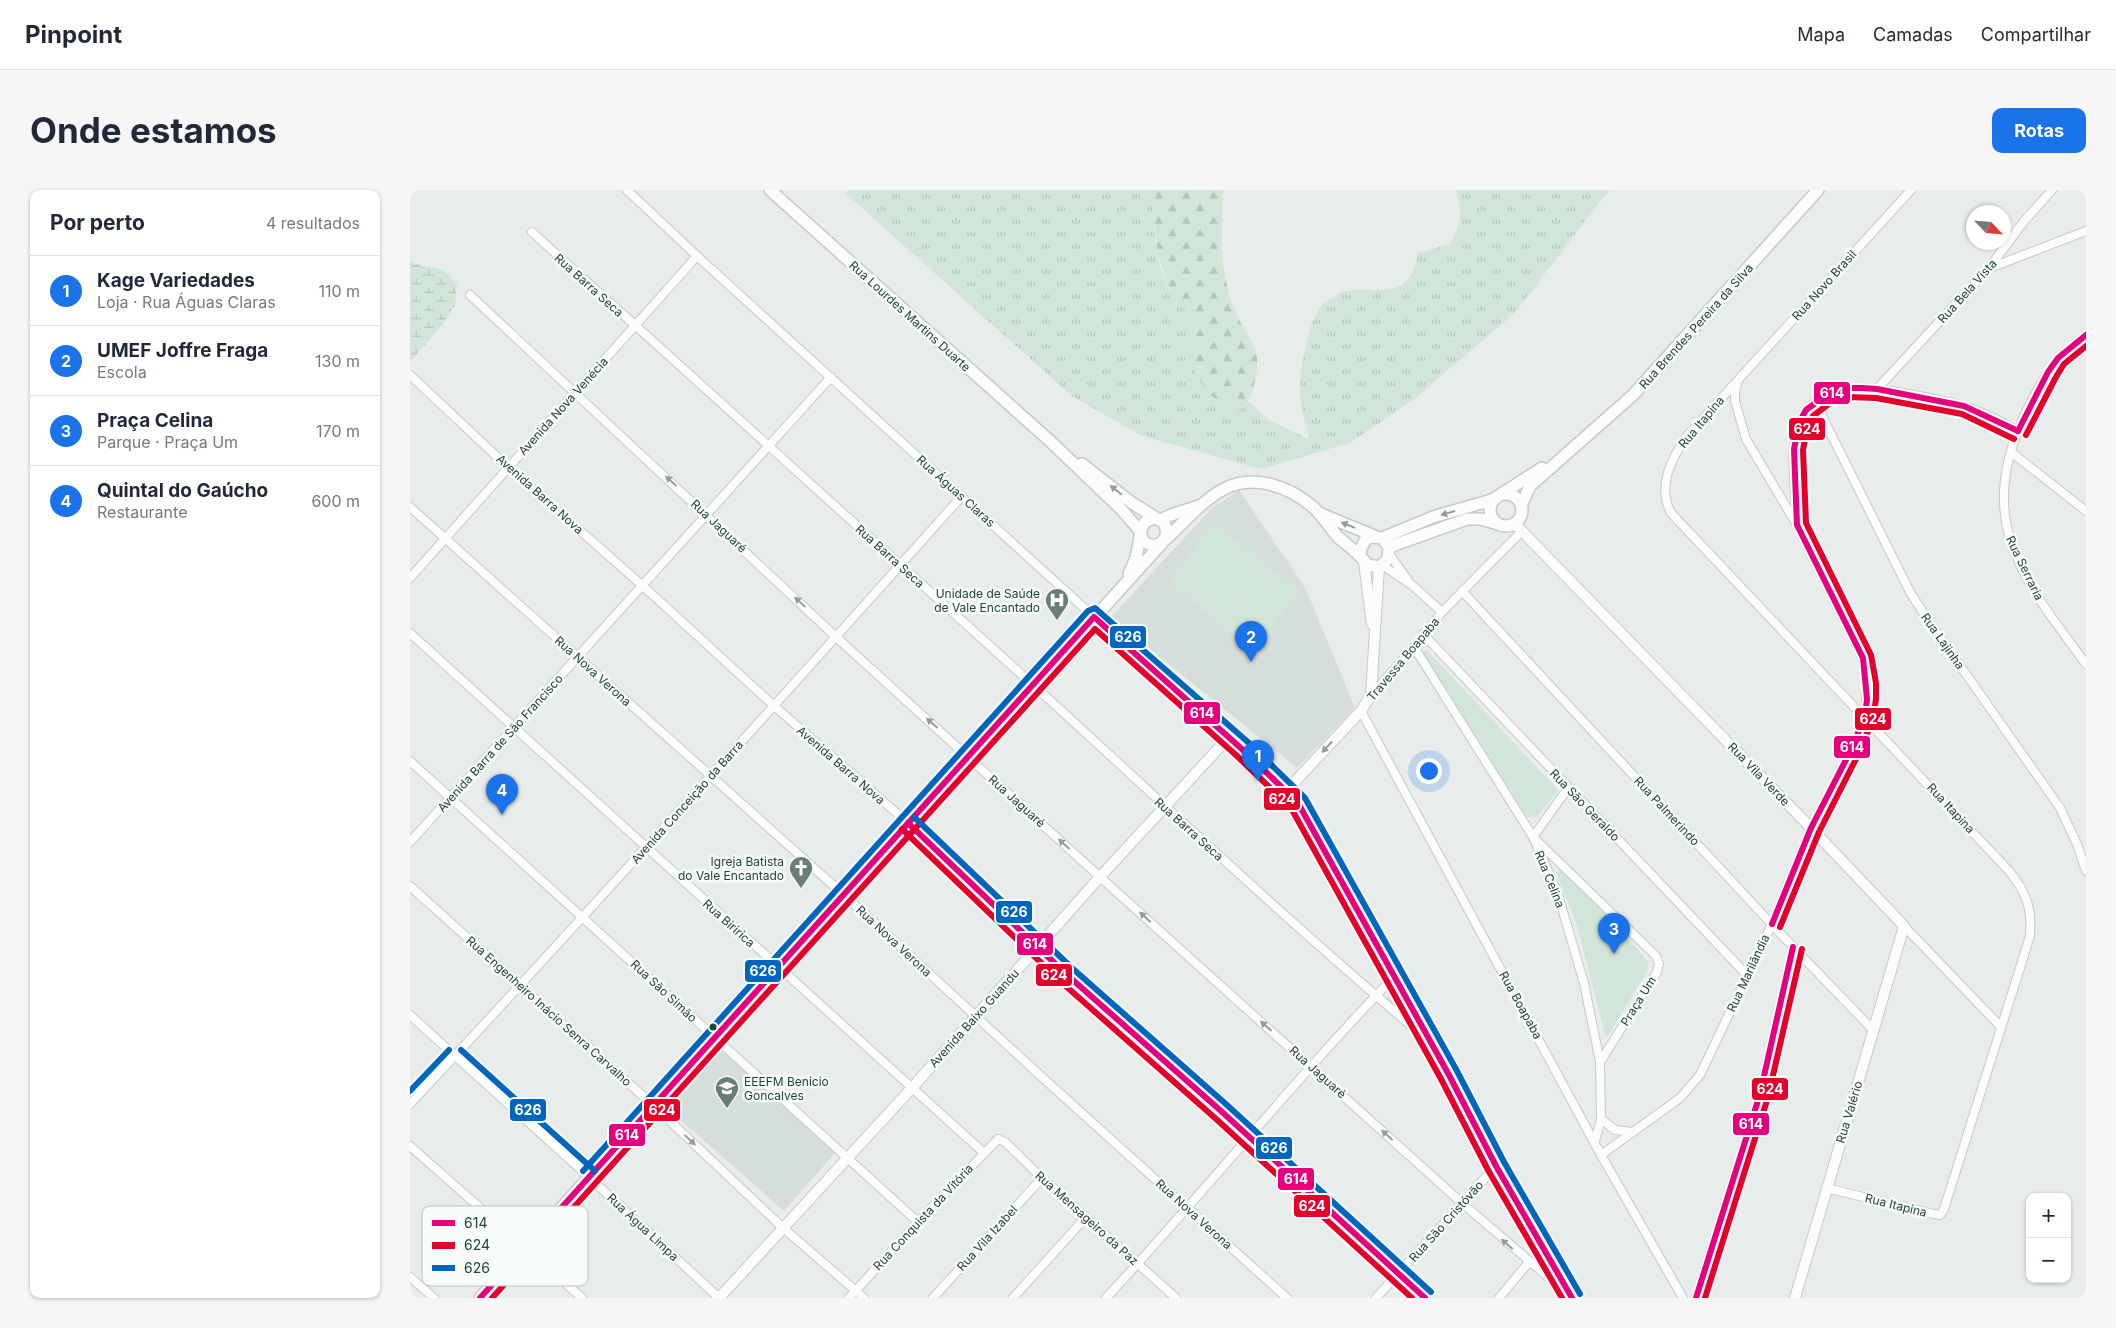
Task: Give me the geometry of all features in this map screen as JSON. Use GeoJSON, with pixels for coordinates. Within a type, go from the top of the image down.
{"type":"FeatureCollection","features":[{"type":"Feature","properties":{"kind":"main road","name":"Rua Lourdes Martins Duarte"},"geometry":{"type":"LineString","coordinates":[[770,190],[1050,441],[1120,508],[1140,534]]}},
{"type":"Feature","properties":{"kind":"main road","name":"Rua Brendes Pereira da Silva"},"geometry":{"type":"LineString","coordinates":[[1521,506],[1530,486],[1565,454],[1612,416],[1654,374],[1818,190]]}},
{"type":"Feature","properties":{"kind":"main road","name":"Rua Lourdes Martins Duarte"},"geometry":{"type":"LineString","coordinates":[[1050,441],[1158,519]]}},
{"type":"Feature","properties":{"kind":"main road","name":"Rua Brendes Pereira da Silva"},"geometry":{"type":"LineString","coordinates":[[1384,544],[1433,517],[1498,497],[1565,454]]}},
{"type":"Feature","properties":{"kind":"main road"},"geometry":{"type":"LineString","coordinates":[[564,1206],[1122,586],[1164,541],[1209,500],[1224,489],[1235,484],[1255,482],[1285,489],[1306,502],[1320,514],[1338,536],[1362,560],[1373,567],[1380,569],[1384,544]]}},
{"type":"Feature","properties":{"kind":"main road"},"geometry":{"type":"LineString","coordinates":[[1362,560],[1361,546],[1365,540],[1384,544],[1467,519],[1481,519],[1498,524],[1518,527],[1521,506],[1513,496],[1498,497],[1491,505],[1490,512],[1498,524]]}},
{"type":"Feature","properties":{"kind":"main road"},"geometry":{"type":"LineString","coordinates":[[1122,586],[1134,565],[1140,534],[1145,522],[1195,508],[1209,500]]}},
{"type":"Feature","properties":{"kind":"main road"},"geometry":{"type":"LineString","coordinates":[[1320,514],[1384,544]]}},
{"type":"Feature","properties":{"kind":"main road"},"geometry":{"type":"LineString","coordinates":[[1158,519],[1167,528],[1164,541]]}},
{"type":"Feature","properties":{"kind":"main road"},"geometry":{"type":"LineString","coordinates":[[1140,534],[1143,541],[1152,546],[1164,541]]}},
{"type":"Feature","properties":{"kind":"main road"},"geometry":{"type":"LineString","coordinates":[[480,1298],[491,1286]]}},
{"type":"Feature","properties":{"kind":"street","name":"Rua Águas Claras"},"geometry":{"type":"LineString","coordinates":[[627,190],[1094,617],[1229,737],[1298,803],[1496,1166],[1572,1298]]}},
{"type":"Feature","properties":{"kind":"street","name":"Rua Novo Brasil"},"geometry":{"type":"LineString","coordinates":[[1738,379],[1911,190]]}},
{"type":"Feature","properties":{"kind":"street","name":"Rua Bela Vista"},"geometry":{"type":"LineString","coordinates":[[1877,389],[1990,268],[2025,220],[2052,190]]}},
{"type":"Feature","properties":{"kind":"street"},"geometry":{"type":"LineString","coordinates":[[1990,268],[2086,231]]}},
{"type":"Feature","properties":{"kind":"street","name":"Rua Barra Seca"},"geometry":{"type":"LineString","coordinates":[[532,232],[1033,685],[1165,807],[1376,996],[1428,1040]]}},
{"type":"Feature","properties":{"kind":"street","name":"Avenida Nova Venécia"},"geometry":{"type":"LineString","coordinates":[[410,578],[698,256]]}},
{"type":"Feature","properties":{"kind":"street","name":"Rua Jaguaré"},"geometry":{"type":"LineString","coordinates":[[470,295],[835,636],[1462,1203],[1572,1298]]}},
{"type":"Feature","properties":{"kind":"street","name":"Rua Serraria"},"geometry":{"type":"LineString","coordinates":[[2086,335],[2058,358],[2048,372],[2018,431],[2011,452],[2004,491],[2004,514],[2008,536],[2030,585],[2086,664]]}},
{"type":"Feature","properties":{"kind":"street","name":"Avenida Barra Nova"},"geometry":{"type":"LineString","coordinates":[[410,375],[508,467],[643,586],[773,706],[908,823],[1038,947],[1425,1298]]}},
{"type":"Feature","properties":{"kind":"street","name":"Avenida Barra de São Francisco"},"geometry":{"type":"LineString","coordinates":[[410,842],[831,377]]}},
{"type":"Feature","properties":{"kind":"street","name":"Rua Marilândia"},"geometry":{"type":"LineString","coordinates":[[1601,1155],[1680,1098],[1700,1075],[1772,924],[1811,828],[1851,750],[1865,716],[1867,684],[1863,658],[1797,525],[1746,439],[1735,401],[1734,392],[1738,379]]}},
{"type":"Feature","properties":{"kind":"street","name":"Rua Itapina"},"geometry":{"type":"LineString","coordinates":[[1738,379],[1677,450],[1666,476],[1666,504],[1671,513],[1865,716],[2010,872],[2026,896],[2030,908],[2030,936],[1944,1209],[1940,1215],[1826,1188]]}},
{"type":"Feature","properties":{"kind":"street"},"geometry":{"type":"LineString","coordinates":[[1797,525],[1794,450],[1800,421],[1806,410],[1815,402],[1837,390],[1847,388],[1877,389],[1964,406],[2018,431]]}},
{"type":"Feature","properties":{"kind":"street","name":"Rua Lajinha"},"geometry":{"type":"LineString","coordinates":[[1815,402],[1910,592],[2060,808],[2077,844],[2086,870]]}},
{"type":"Feature","properties":{"kind":"street"},"geometry":{"type":"LineString","coordinates":[[2011,452],[2085,509]]}},
{"type":"Feature","properties":{"kind":"street","name":"Avenida Conceição da Barra"},"geometry":{"type":"LineString","coordinates":[[410,1104],[521,986],[711,777],[961,496]]}},
{"type":"Feature","properties":{"kind":"street","name":"Rua Nova Verona"},"geometry":{"type":"LineString","coordinates":[[410,506],[844,895],[1287,1298]]}},
{"type":"Feature","properties":{"kind":"street","name":"Travessa Boapaba"},"geometry":{"type":"LineString","coordinates":[[1286,790],[1361,712],[1372,695],[1423,634],[1518,527]]}},
{"type":"Feature","properties":{"kind":"street","name":"Rua Vila Verde"},"geometry":{"type":"LineString","coordinates":[[1518,527],[1811,828],[2001,1027]]}},
{"type":"Feature","properties":{"kind":"street"},"geometry":{"type":"LineString","coordinates":[[1384,544],[1412,585],[1442,612]]}},
{"type":"Feature","properties":{"kind":"street"},"geometry":{"type":"LineString","coordinates":[[1362,560],[1374,640]]}},
{"type":"Feature","properties":{"kind":"street"},"geometry":{"type":"LineString","coordinates":[[1372,695],[1380,569],[1412,585]]}},
{"type":"Feature","properties":{"kind":"street","name":"Rua Palmerindo"},"geometry":{"type":"LineString","coordinates":[[1462,591],[1793,947],[1874,1030]]}},
{"type":"Feature","properties":{"kind":"street","name":"Rua Biririca"},"geometry":{"type":"LineString","coordinates":[[410,633],[911,1089],[983,1152]]}},
{"type":"Feature","properties":{"kind":"street","name":"Rua São Geraldo"},"geometry":{"type":"LineString","coordinates":[[1423,634],[1747,975]]}},
{"type":"Feature","properties":{"kind":"street","name":"Rua Celina"},"geometry":{"type":"LineString","coordinates":[[1414,647],[1533,837],[1557,891],[1584,983],[1600,1062],[1601,1119],[1595,1141]]}},
{"type":"Feature","properties":{"kind":"street","name":"Rua Boapaba"},"geometry":{"type":"LineString","coordinates":[[1361,712],[1601,1155],[1682,1298]]}},
{"type":"Feature","properties":{"kind":"street","name":"Avenida Baixo Guandu"},"geometry":{"type":"LineString","coordinates":[[719,1298],[1229,737]]}},
{"type":"Feature","properties":{"kind":"street","name":"Rua São Simão"},"geometry":{"type":"LineString","coordinates":[[410,761],[918,1222]]}},
{"type":"Feature","properties":{"kind":"street"},"geometry":{"type":"LineString","coordinates":[[1533,837],[1568,788]]}},
{"type":"Feature","properties":{"kind":"street","name":"Praça Um"},"geometry":{"type":"LineString","coordinates":[[1533,837],[1656,956],[1659,964],[1657,972],[1600,1062]]}},
{"type":"Feature","properties":{"kind":"street","name":"Rua Engenheiro Inácio Senra Carvalho"},"geometry":{"type":"LineString","coordinates":[[410,886],[654,1106],[782,1227],[864,1298]]}},
{"type":"Feature","properties":{"kind":"street","name":"Rua Valério"},"geometry":{"type":"LineString","coordinates":[[1795,1298],[1904,926]]}},
{"type":"Feature","properties":{"kind":"street"},"geometry":{"type":"LineString","coordinates":[[1696,1298],[1760,1094],[1793,947]]}},
{"type":"Feature","properties":{"kind":"street"},"geometry":{"type":"LineString","coordinates":[[1106,1298],[1187,1209],[1311,1066],[1394,977]]}},
{"type":"Feature","properties":{"kind":"street","name":"Rua Água Limpa"},"geometry":{"type":"LineString","coordinates":[[410,1015],[719,1298]]}},
{"type":"Feature","properties":{"kind":"street"},"geometry":{"type":"LineString","coordinates":[[1601,1119],[1615,1130],[1633,1132]]}},
{"type":"Feature","properties":{"kind":"street","name":"Rua Conquista da Vitória"},"geometry":{"type":"LineString","coordinates":[[850,1298],[983,1152],[998,1139]]}},
{"type":"Feature","properties":{"kind":"street","name":"Rua Mensageiro da Paz"},"geometry":{"type":"LineString","coordinates":[[998,1139],[1005,1142],[1042,1178],[1176,1298]]}},
{"type":"Feature","properties":{"kind":"street"},"geometry":{"type":"LineString","coordinates":[[410,1146],[479,1206]]}},
{"type":"Feature","properties":{"kind":"street","name":"Rua São Cristóvão"},"geometry":{"type":"LineString","coordinates":[[1376,1298],[1496,1166]]}},
{"type":"Feature","properties":{"kind":"street","name":"Rua Vila Izabel"},"geometry":{"type":"LineString","coordinates":[[933,1298],[1042,1178]]}},
{"type":"Feature","properties":{"kind":"street"},"geometry":{"type":"LineString","coordinates":[[1012,1298],[1086,1217]]}},
{"type":"Feature","properties":{"kind":"street"},"geometry":{"type":"LineString","coordinates":[[1499,1298],[1529,1262]]}},
{"type":"Feature","properties":{"kind":"street"},"geometry":{"type":"LineString","coordinates":[[410,1277],[434,1298]]}},
{"type":"Feature","properties":{"kind":"street"},"geometry":{"type":"LineString","coordinates":[[569,1286],[582,1298]]}},
{"type":"Feature","properties":{"kind":"shaded area"},"geometry":{"type":"Polygon","coordinates":[[[1239,490],[1306,589],[1355,708],[1297,768],[1111,617],[1211,509],[1239,490]]]}},
{"type":"Feature","properties":{"kind":"shaded area"},"geometry":{"type":"Polygon","coordinates":[[[719,1048],[835,1153],[784,1211],[666,1107],[719,1048]]]}},
{"type":"Feature","properties":{"kind":"green space"},"geometry":{"type":"Polygon","coordinates":[[[851,190],[1156,190],[1154,226],[1159,262],[1171,293],[1190,318],[1192,339],[1191,366],[1239,410],[1249,402],[1268,419],[1309,439],[1302,407],[1300,386],[1305,349],[1316,314],[1325,302],[1343,292],[1397,287],[1411,275],[1418,253],[1450,244],[1457,231],[1460,217],[1458,197],[1455,190],[1610,190],[1515,313],[1413,400],[1350,443],[1261,469],[1142,436],[1072,396],[845,193],[851,190]]]}},
{"type":"Feature","properties":{"kind":"green space"},"geometry":{"type":"Polygon","coordinates":[[[1156,190],[1223,190],[1223,261],[1229,295],[1240,322],[1254,345],[1257,361],[1257,372],[1252,393],[1239,410],[1209,395],[1191,366],[1191,326],[1189,315],[1174,297],[1167,284],[1157,251],[1154,215],[1156,190]]]}},
{"type":"Feature","properties":{"kind":"green space"},"geometry":{"type":"Polygon","coordinates":[[[410,260],[415,264],[443,270],[457,284],[455,305],[443,324],[410,362],[410,260]]]}},
{"type":"Feature","properties":{"kind":"green space"},"geometry":{"type":"Polygon","coordinates":[[[1215,523],[1300,591],[1252,650],[1168,582],[1215,523]]]}},
{"type":"Feature","properties":{"kind":"green space"},"geometry":{"type":"Polygon","coordinates":[[[1427,650],[1558,790],[1537,817],[1527,817],[1520,812],[1424,657],[1424,651],[1427,650]]]}},
{"type":"Feature","properties":{"kind":"green space"},"geometry":{"type":"Polygon","coordinates":[[[1559,869],[1622,930],[1648,962],[1648,970],[1608,1036],[1605,1035],[1577,925],[1557,874],[1559,869]]]}},
{"type":"Feature","properties":{"kind":"green space"},"geometry":{"type":"Polygon","coordinates":[[[1395,989],[1413,1022],[1386,998],[1395,989]]]}},
{"type":"Feature","properties":{"kind":"transit line","name":"614"},"geometry":{"type":"LineString","coordinates":[[2018,431],[2048,372],[2058,358],[2086,335]]}},
{"type":"Feature","properties":{"kind":"transit line","name":"624"},"geometry":{"type":"LineString","coordinates":[[2026,435],[2064,364],[2086,346]]}},
{"type":"Feature","properties":{"kind":"transit line","name":"614"},"geometry":{"type":"LineString","coordinates":[[1772,924],[1811,828],[1851,750],[1865,716],[1867,699],[1863,658],[1797,525],[1794,449],[1800,421],[1806,410],[1826,395],[1847,388],[1862,388],[1877,389],[1964,406],[2018,431]]}},
{"type":"Feature","properties":{"kind":"transit line","name":"624"},"geometry":{"type":"LineString","coordinates":[[1780,927],[1819,832],[1859,753],[1873,719],[1876,699],[1876,683],[1871,655],[1806,523],[1803,450],[1808,424],[1813,416],[1830,403],[1848,397],[1876,398],[1962,414],[2014,439]]}},
{"type":"Feature","properties":{"kind":"transit line","name":"626"},"geometry":{"type":"LineString","coordinates":[[583,1171],[1088,611],[1095,608],[1249,743],[1305,798],[1457,1071],[1504,1162],[1580,1294]]}},
{"type":"Feature","properties":{"kind":"transit line","name":"614"},"geometry":{"type":"LineString","coordinates":[[563,1206],[1094,617],[1243,750],[1298,803],[1449,1075],[1496,1166],[1572,1298]]}},
{"type":"Feature","properties":{"kind":"transit line","name":"624"},"geometry":{"type":"LineString","coordinates":[[575,1206],[1095,629],[1237,756],[1291,808],[1441,1079],[1488,1170],[1562,1298]]}},
{"type":"Feature","properties":{"kind":"transit line","name":"626"},"geometry":{"type":"LineString","coordinates":[[914,817],[1072,968],[1227,1105],[1431,1292]]}},
{"type":"Feature","properties":{"kind":"transit line","name":"614"},"geometry":{"type":"LineString","coordinates":[[908,823],[1066,974],[1221,1111],[1425,1298]]}},
{"type":"Feature","properties":{"kind":"transit line","name":"624"},"geometry":{"type":"LineString","coordinates":[[902,829],[1060,981],[1215,1118],[1412,1298]]}},
{"type":"Feature","properties":{"kind":"transit line","name":"614"},"geometry":{"type":"LineString","coordinates":[[1696,1298],[1760,1094],[1793,947]]}},
{"type":"Feature","properties":{"kind":"transit line","name":"624"},"geometry":{"type":"LineString","coordinates":[[1705,1298],[1768,1097],[1802,949]]}},
{"type":"Feature","properties":{"kind":"transit line","name":"626"},"geometry":{"type":"LineString","coordinates":[[410,1091],[449,1050]]}},
{"type":"Feature","properties":{"kind":"transit line","name":"626"},"geometry":{"type":"LineString","coordinates":[[461,1050],[595,1171]]}},
{"type":"Feature","properties":{"kind":"transit line","name":"614"},"geometry":{"type":"LineString","coordinates":[[480,1298],[491,1286]]}},
{"type":"Feature","properties":{"kind":"transit line","name":"624"},"geometry":{"type":"LineString","coordinates":[[492,1298],[503,1286]]}},
{"type":"Feature","properties":{"kind":"place","name":"Unidade de Saúde de Vale Encantado"},"geometry":{"type":"Point","coordinates":[1057,621]}},
{"type":"Feature","properties":{"kind":"place","name":"UMEF Joffre Fraga"},"geometry":{"type":"Point","coordinates":[1251,662]}},
{"type":"Feature","properties":{"kind":"place","name":"Kage Variedades"},"geometry":{"type":"Point","coordinates":[1258,781]}},
{"type":"Feature","properties":{"kind":"place","name":"Quintal do Gaúcho"},"geometry":{"type":"Point","coordinates":[502,815]}},
{"type":"Feature","properties":{"kind":"place","name":"Igreja Batista do Vale Encantado"},"geometry":{"type":"Point","coordinates":[801,889]}},
{"type":"Feature","properties":{"kind":"place","name":"Praça Celina"},"geometry":{"type":"Point","coordinates":[1614,954]}},
{"type":"Feature","properties":{"kind":"place","name":"EEEFM Benicio Goncalves"},"geometry":{"type":"Point","coordinates":[727,1109]}}]}
